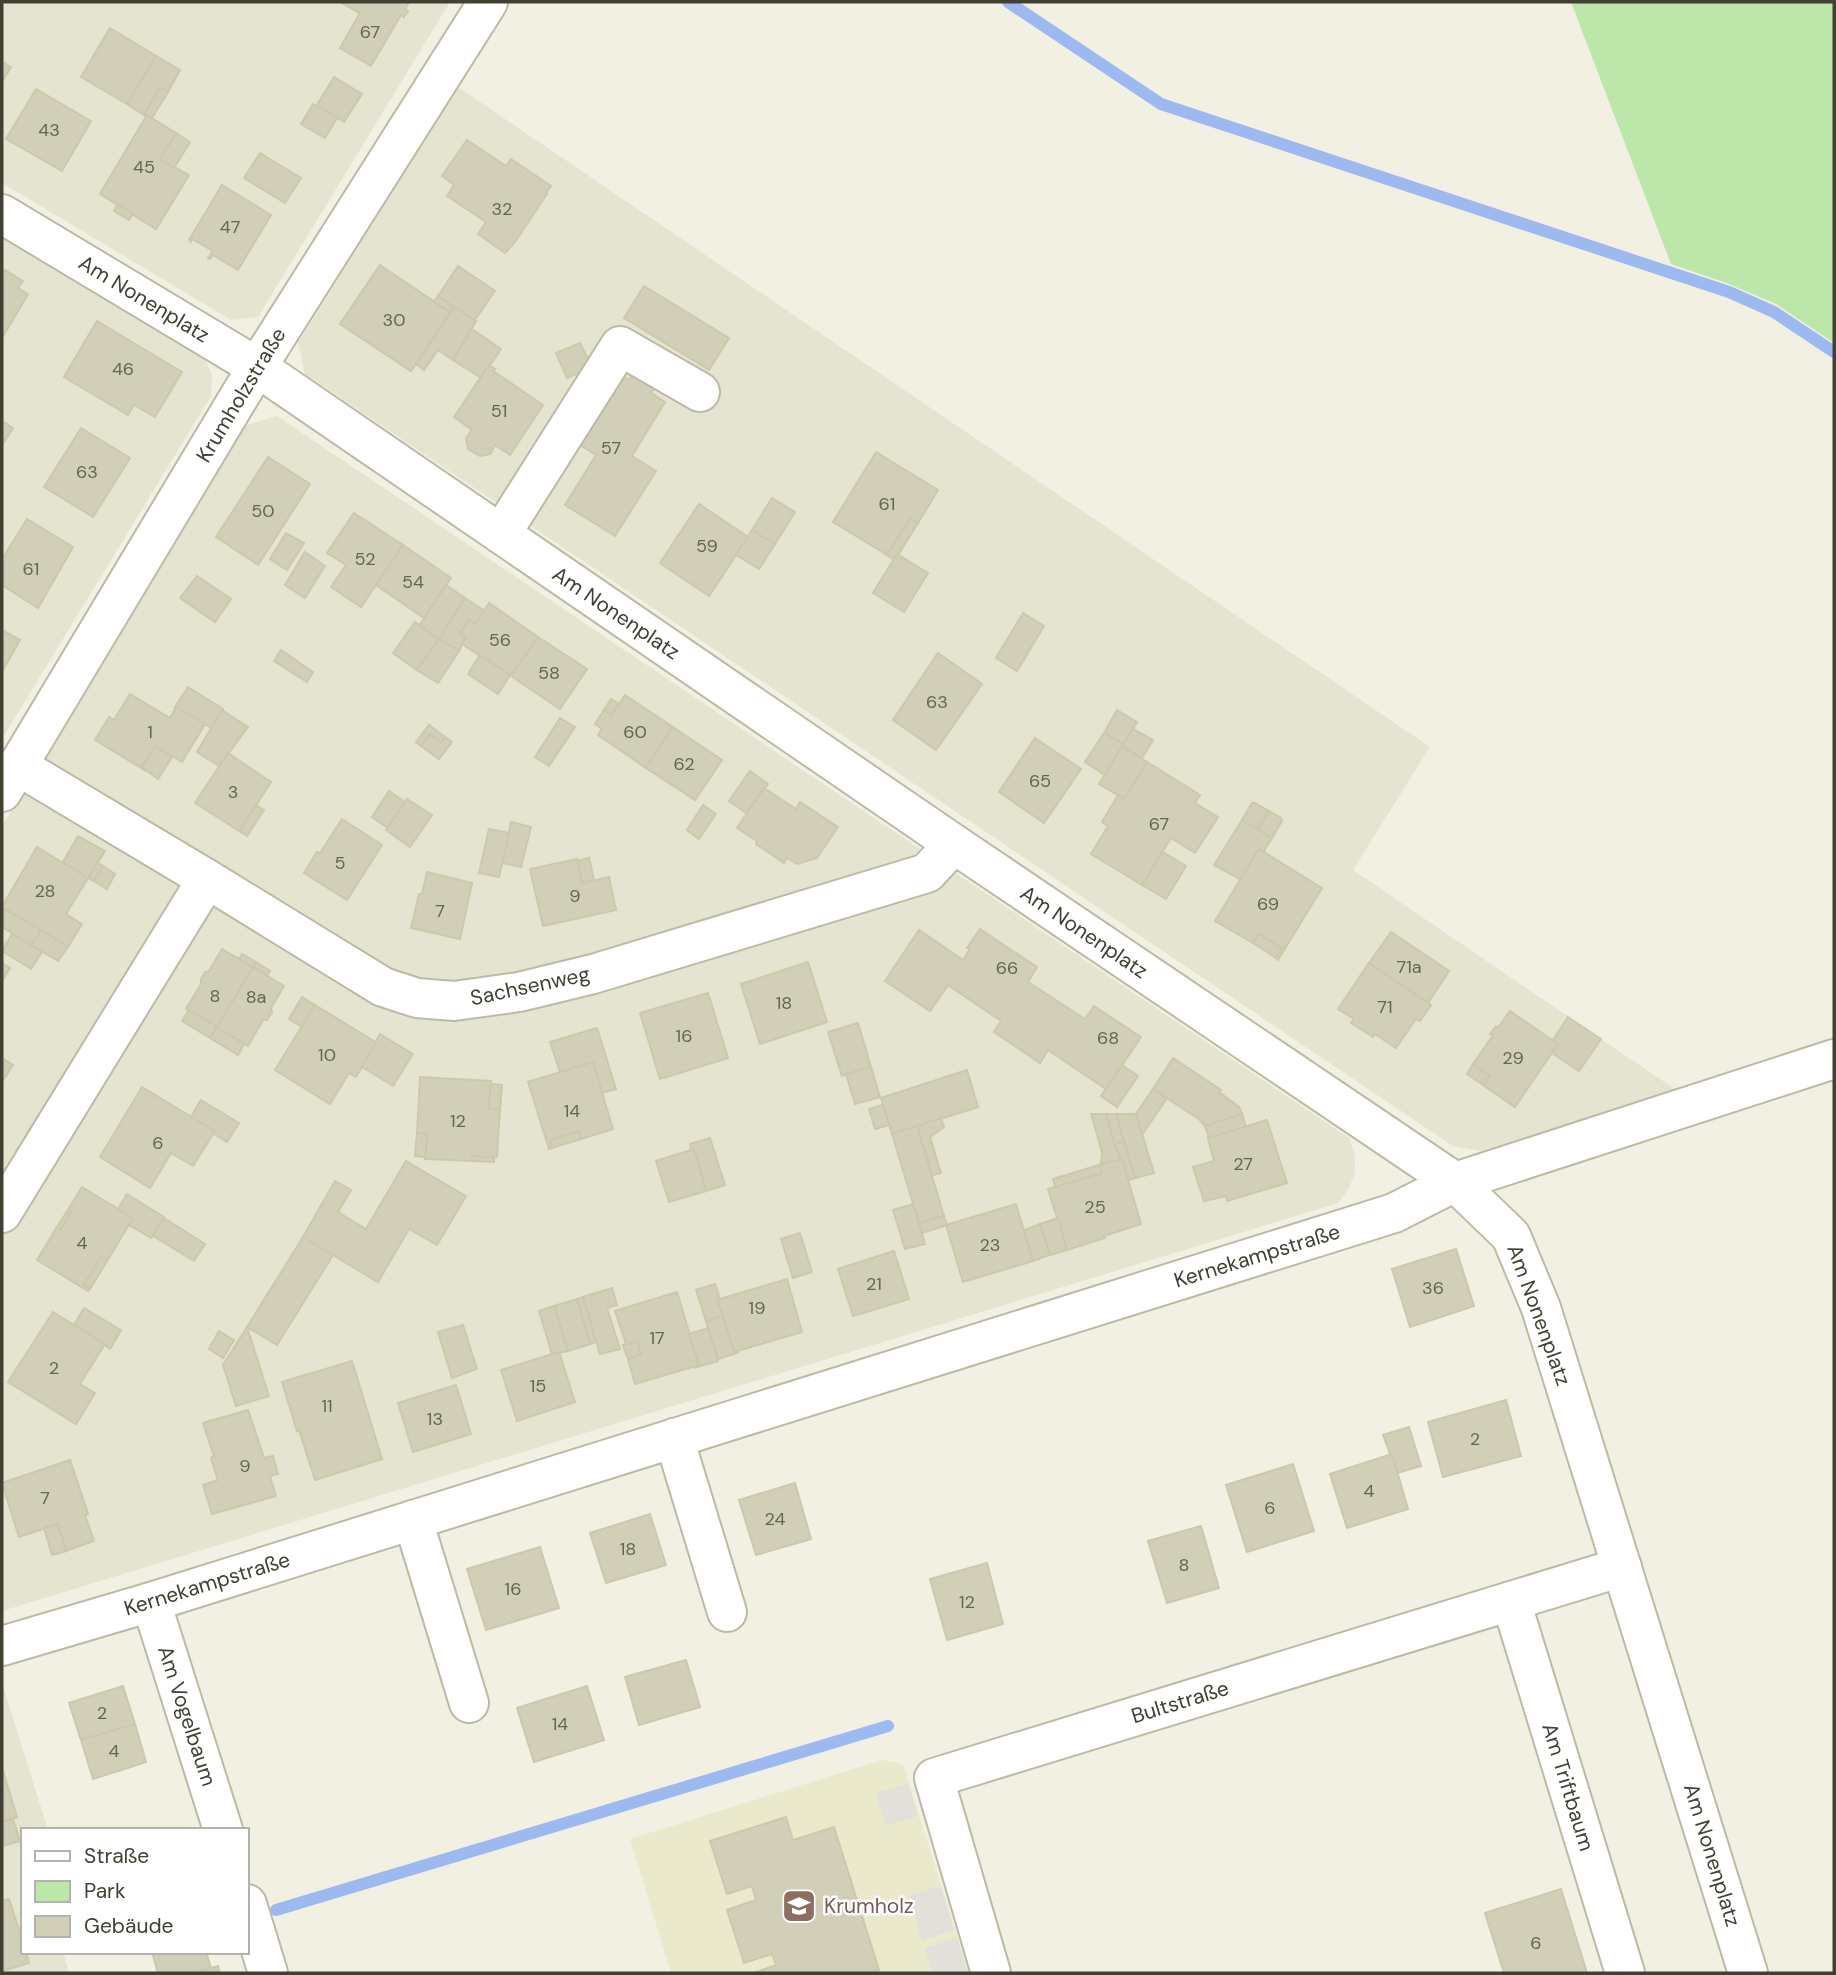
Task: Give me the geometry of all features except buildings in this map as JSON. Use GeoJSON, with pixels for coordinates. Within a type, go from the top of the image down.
{"type":"FeatureCollection","features":[{"type":"Feature","properties":{"kind":"street","name":"Krumholzstraße"},"geometry":{"type":"LineString","coordinates":[[10,779],[257,367],[488,2]]}},
{"type":"Feature","properties":{"kind":"street","name":"Am Nonenplatz"},"geometry":{"type":"LineString","coordinates":[[2,214],[257,367],[954,844],[1455,1182],[1511,1236],[1541,1308],[1748,1973]]}},
{"type":"Feature","properties":{"kind":"street"},"geometry":{"type":"LineString","coordinates":[[501,534],[620,346],[700,392]]}},
{"type":"Feature","properties":{"kind":"street","name":"Sachsenweg"},"geometry":{"type":"LineString","coordinates":[[10,779],[207,879],[383,987],[417,998],[454,1001],[519,992],[593,974],[927,873],[954,844]]}},
{"type":"Feature","properties":{"kind":"street"},"geometry":{"type":"LineString","coordinates":[[2,1213],[207,879]]}},
{"type":"Feature","properties":{"kind":"street","name":"Kernekampstraße"},"geometry":{"type":"LineString","coordinates":[[2,1646],[151,1602],[1394,1213],[1455,1182],[1834,1059]]}},
{"type":"Feature","properties":{"kind":"street"},"geometry":{"type":"LineString","coordinates":[[674,1438],[727,1612]]}},
{"type":"Feature","properties":{"kind":"street"},"geometry":{"type":"LineString","coordinates":[[413,1520],[469,1703]]}},
{"type":"Feature","properties":{"kind":"street","name":"Bultstraße"},"geometry":{"type":"LineString","coordinates":[[991,1973],[934,1778],[1622,1567]]}},
{"type":"Feature","properties":{"kind":"street","name":"Am Triftbaum"},"geometry":{"type":"LineString","coordinates":[[1511,1601],[1625,1973]]}},
{"type":"Feature","properties":{"kind":"street","name":"Am Vogelbaum"},"geometry":{"type":"LineString","coordinates":[[151,1602],[222,1828]]}},
{"type":"Feature","properties":{"kind":"street"},"geometry":{"type":"LineString","coordinates":[[248,1907],[268,1973]]}},
{"type":"Feature","properties":{"kind":"shaded area"},"geometry":{"type":"Polygon","coordinates":[[[2,2],[450,2],[258,317],[231,320],[2,183],[2,2]]]}},
{"type":"Feature","properties":{"kind":"shaded area"},"geometry":{"type":"Polygon","coordinates":[[[458,87],[1430,747],[1353,870],[1682,1094],[1493,1153],[1453,1146],[305,374],[298,343],[458,87]]]}},
{"type":"Feature","properties":{"kind":"shaded area"},"geometry":{"type":"Polygon","coordinates":[[[2,237],[203,356],[212,375],[211,396],[2,739],[2,237]]]}},
{"type":"Feature","properties":{"kind":"shaded area"},"geometry":{"type":"Polygon","coordinates":[[[277,416],[1349,1138],[1355,1155],[1355,1173],[1349,1188],[1338,1203],[2,1611],[2,826],[246,425],[277,416]]]}},
{"type":"Feature","properties":{"kind":"shaded area"},"geometry":{"type":"Polygon","coordinates":[[[2,1683],[47,1828],[21,1828],[21,1954],[64,1954],[69,1973],[2,1973],[2,1683]]]}},
{"type":"Feature","properties":{"kind":"shaded area","name":"Krumholz"},"geometry":{"type":"Polygon","coordinates":[[[882,1760],[903,1764],[969,1973],[671,1973],[630,1839],[882,1760]]]}},
{"type":"Feature","properties":{"kind":"shaded area"},"geometry":{"type":"Polygon","coordinates":[[[908,1784],[918,1816],[886,1825],[876,1793],[908,1784]]]}},
{"type":"Feature","properties":{"kind":"shaded area"},"geometry":{"type":"Polygon","coordinates":[[[940,1886],[954,1930],[922,1941],[909,1896],[940,1886]]]}},
{"type":"Feature","properties":{"kind":"shaded area"},"geometry":{"type":"Polygon","coordinates":[[[957,1938],[968,1973],[933,1973],[925,1948],[957,1938]]]}},
{"type":"Feature","properties":{"kind":"green space"},"geometry":{"type":"Polygon","coordinates":[[[1571,2],[1834,2],[1834,343],[1776,304],[1671,264],[1571,2]]]}},
{"type":"Feature","properties":{"kind":"waterway"},"geometry":{"type":"LineString","coordinates":[[1008,2],[1161,104],[1729,292],[1774,312],[1834,352]]}},
{"type":"Feature","properties":{"kind":"waterway"},"geometry":{"type":"LineString","coordinates":[[276,1910],[888,1726]]}},
{"type":"Feature","properties":{"kind":"place","name":"Krumholz"},"geometry":{"type":"Point","coordinates":[799,1906]}}]}
